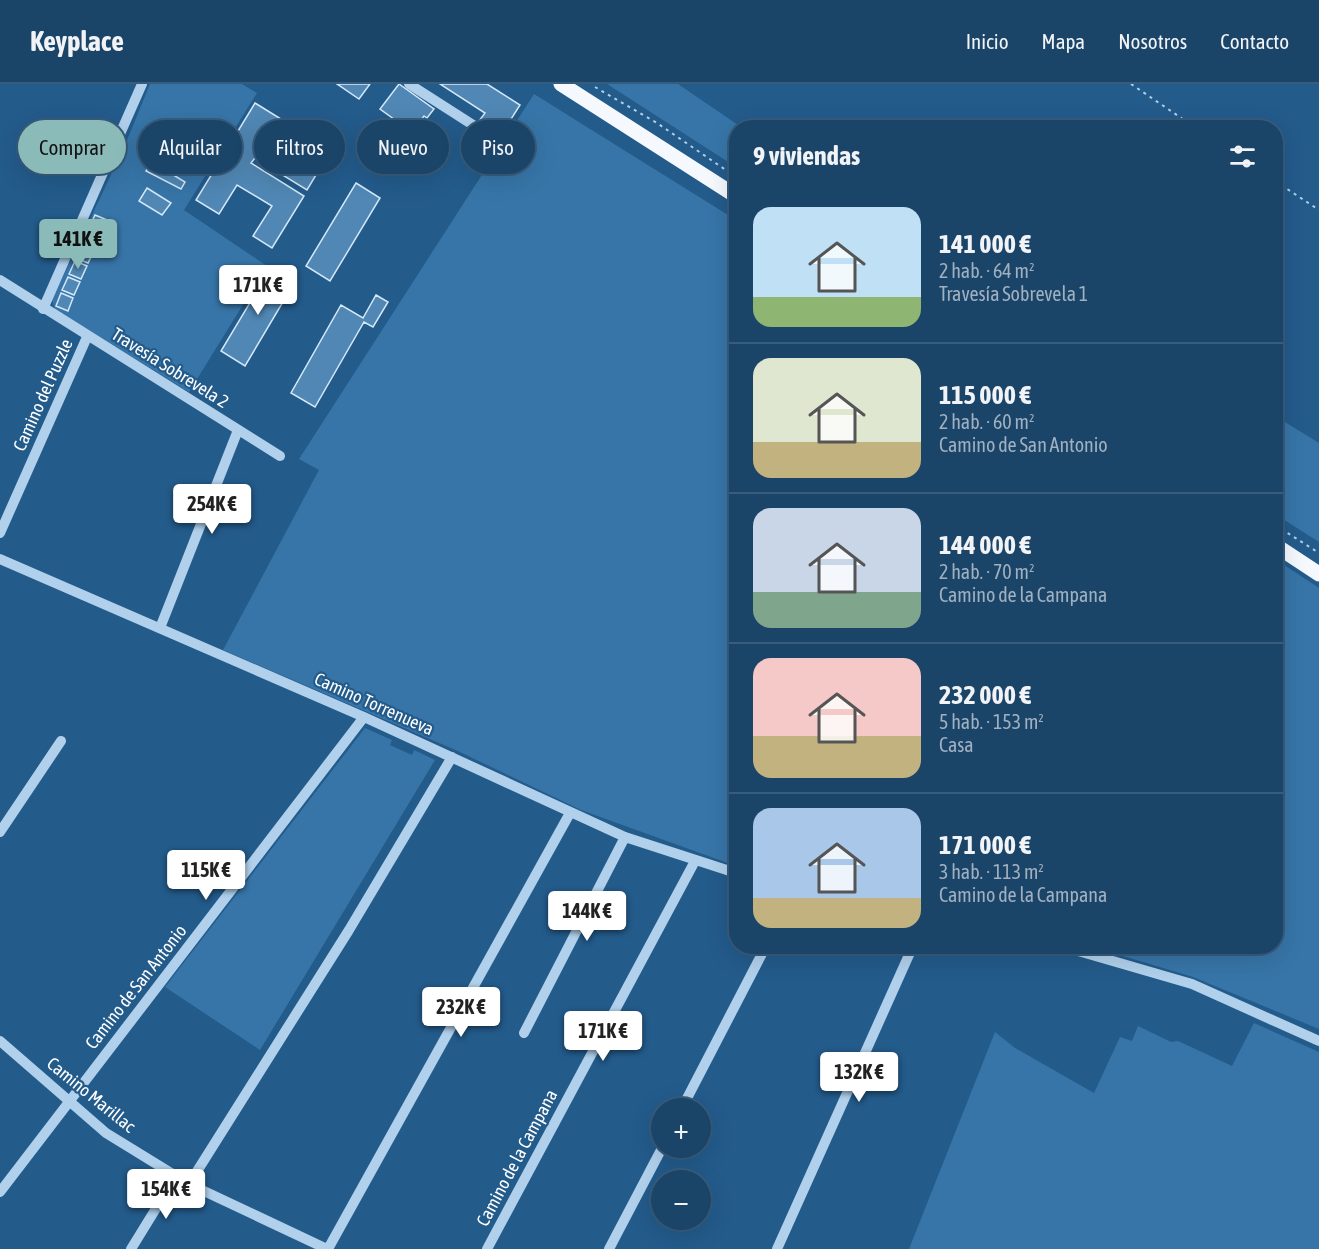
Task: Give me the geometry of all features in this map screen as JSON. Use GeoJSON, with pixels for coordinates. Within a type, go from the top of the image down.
{"type":"FeatureCollection","features":[{"type":"Feature","properties":{"kind":"main road"},"geometry":{"type":"LineString","coordinates":[[561,84],[729,192]]}},
{"type":"Feature","properties":{"kind":"main road"},"geometry":{"type":"LineString","coordinates":[[1283,550],[1319,574]]}},
{"type":"Feature","properties":{"kind":"street"},"geometry":{"type":"LineString","coordinates":[[43,309],[142,84]]}},
{"type":"Feature","properties":{"kind":"street"},"geometry":{"type":"LineString","coordinates":[[409,84],[465,120]]}},
{"type":"Feature","properties":{"kind":"street","name":"Travesía Sobrevela 2"},"geometry":{"type":"LineString","coordinates":[[0,280],[87,337],[280,456]]}},
{"type":"Feature","properties":{"kind":"street","name":"Camino del Puzzle"},"geometry":{"type":"LineString","coordinates":[[0,533],[87,337]]}},
{"type":"Feature","properties":{"kind":"street"},"geometry":{"type":"LineString","coordinates":[[160,628],[238,430]]}},
{"type":"Feature","properties":{"kind":"street","name":"Camino Torrenueva"},"geometry":{"type":"LineString","coordinates":[[0,559],[364,717],[625,837],[729,871]]}},
{"type":"Feature","properties":{"kind":"street","name":"Camino de San Antonio"},"geometry":{"type":"LineString","coordinates":[[0,1192],[364,717]]}},
{"type":"Feature","properties":{"kind":"street"},"geometry":{"type":"LineString","coordinates":[[0,832],[61,741]]}},
{"type":"Feature","properties":{"kind":"street"},"geometry":{"type":"LineString","coordinates":[[189,1184],[349,930],[452,757]]}},
{"type":"Feature","properties":{"kind":"street"},"geometry":{"type":"LineString","coordinates":[[327,1249],[570,813]]}},
{"type":"Feature","properties":{"kind":"street"},"geometry":{"type":"LineString","coordinates":[[524,1034],[625,837]]}},
{"type":"Feature","properties":{"kind":"street","name":"Camino de la Campana"},"geometry":{"type":"LineString","coordinates":[[487,1249],[695,861]]}},
{"type":"Feature","properties":{"kind":"street"},"geometry":{"type":"LineString","coordinates":[[687,1098],[762,954]]}},
{"type":"Feature","properties":{"kind":"street"},"geometry":{"type":"LineString","coordinates":[[777,1249],[909,954]]}},
{"type":"Feature","properties":{"kind":"street"},"geometry":{"type":"LineString","coordinates":[[1089,954],[1192,984],[1319,1041]]}},
{"type":"Feature","properties":{"kind":"street","name":"Camino Marillac"},"geometry":{"type":"LineString","coordinates":[[0,1041],[106,1133],[189,1184],[327,1249]]}},
{"type":"Feature","properties":{"kind":"street"},"geometry":{"type":"LineString","coordinates":[[609,1249],[657,1158]]}},
{"type":"Feature","properties":{"kind":"street"},"geometry":{"type":"LineString","coordinates":[[131,1249],[176,1176]]}},
{"type":"Feature","properties":{"kind":"path"},"geometry":{"type":"LineString","coordinates":[[589,84],[657,123],[729,172]]}},
{"type":"Feature","properties":{"kind":"path"},"geometry":{"type":"LineString","coordinates":[[1131,84],[1184,120]]}},
{"type":"Feature","properties":{"kind":"path"},"geometry":{"type":"LineString","coordinates":[[1283,186],[1319,210]]}},
{"type":"Feature","properties":{"kind":"path"},"geometry":{"type":"LineString","coordinates":[[1283,530],[1319,553]]}},
{"type":"Feature","properties":{"kind":"shaded area"},"geometry":{"type":"Polygon","coordinates":[[[150,84],[242,84],[257,93],[240,120],[138,120],[138,174],[206,174],[184,210],[267,266],[189,392],[55,309],[52,300],[111,174],[126,174],[126,143],[150,84]]]}},
{"type":"Feature","properties":{"kind":"shaded area"},"geometry":{"type":"Polygon","coordinates":[[[607,84],[678,84],[731,120],[729,162],[607,84]]]}},
{"type":"Feature","properties":{"kind":"shaded area"},"geometry":{"type":"Polygon","coordinates":[[[534,94],[729,216],[729,863],[581,810],[460,752],[223,650],[319,470],[299,459],[482,174],[535,174],[535,120],[517,120],[534,94]]]}},
{"type":"Feature","properties":{"kind":"shaded area"},"geometry":{"type":"Polygon","coordinates":[[[1283,421],[1319,443],[1319,542],[1283,519],[1283,421]]]}},
{"type":"Feature","properties":{"kind":"shaded area"},"geometry":{"type":"Polygon","coordinates":[[[1283,564],[1319,588],[1319,1029],[1193,977],[1116,954],[1283,954],[1283,564]]]}},
{"type":"Feature","properties":{"kind":"shaded area"},"geometry":{"type":"Polygon","coordinates":[[[365,728],[392,740],[390,745],[412,755],[414,750],[435,760],[260,1050],[165,987],[365,728]]]}},
{"type":"Feature","properties":{"kind":"shaded area"},"geometry":{"type":"Polygon","coordinates":[[[1254,1023],[1319,1052],[1319,1249],[909,1249],[995,1032],[1015,1048],[1094,1093],[1120,1037],[1132,1041],[1138,1026],[1171,1042],[1178,1041],[1232,1066],[1254,1023]]]}},
{"type":"Feature","properties":{"kind":"building"},"geometry":{"type":"Polygon","coordinates":[[[337,84],[370,84],[359,99],[337,84]]]}},
{"type":"Feature","properties":{"kind":"building"},"geometry":{"type":"Polygon","coordinates":[[[399,84],[434,109],[427,118],[424,116],[421,120],[395,120],[380,109],[399,84]]]}},
{"type":"Feature","properties":{"kind":"building"},"geometry":{"type":"Polygon","coordinates":[[[440,84],[487,84],[520,105],[510,120],[480,120],[485,113],[440,84]]]}},
{"type":"Feature","properties":{"kind":"building"},"geometry":{"type":"Polygon","coordinates":[[[255,103],[282,120],[254,120],[254,159],[251,163],[254,165],[254,174],[269,174],[304,196],[272,248],[253,236],[272,206],[237,185],[219,214],[196,200],[212,174],[242,174],[242,124],[255,103]]]}},
{"type":"Feature","properties":{"kind":"building"},"geometry":{"type":"Polygon","coordinates":[[[152,174],[172,174],[185,182],[181,189],[152,174]]]}},
{"type":"Feature","properties":{"kind":"building"},"geometry":{"type":"Polygon","coordinates":[[[281,174],[317,174],[307,190],[281,174]]]}},
{"type":"Feature","properties":{"kind":"building"},"geometry":{"type":"Polygon","coordinates":[[[356,183],[380,198],[330,281],[306,266],[356,183]]]}},
{"type":"Feature","properties":{"kind":"building"},"geometry":{"type":"Polygon","coordinates":[[[147,188],[171,203],[162,215],[139,201],[147,188]]]}},
{"type":"Feature","properties":{"kind":"building"},"geometry":{"type":"Polygon","coordinates":[[[95,215],[107,220],[102,232],[90,226],[95,215]]]}},
{"type":"Feature","properties":{"kind":"building"},"geometry":{"type":"Polygon","coordinates":[[[88,230],[100,235],[95,247],[83,242],[88,230]]]}},
{"type":"Feature","properties":{"kind":"building"},"geometry":{"type":"Polygon","coordinates":[[[82,245],[94,251],[88,263],[76,258],[82,245]]]}},
{"type":"Feature","properties":{"kind":"building"},"geometry":{"type":"Polygon","coordinates":[[[75,261],[87,266],[81,279],[69,274],[75,261]]]}},
{"type":"Feature","properties":{"kind":"building"},"geometry":{"type":"Polygon","coordinates":[[[272,266],[296,280],[245,366],[221,351],[272,266]]]}},
{"type":"Feature","properties":{"kind":"building"},"geometry":{"type":"Polygon","coordinates":[[[68,277],[80,282],[74,295],[62,290],[68,277]]]}},
{"type":"Feature","properties":{"kind":"building"},"geometry":{"type":"Polygon","coordinates":[[[61,293],[73,298],[68,311],[56,306],[61,293]]]}},
{"type":"Feature","properties":{"kind":"building"},"geometry":{"type":"Polygon","coordinates":[[[376,295],[388,302],[373,327],[364,322],[315,407],[291,393],[341,305],[363,318],[376,295]]]}}]}
